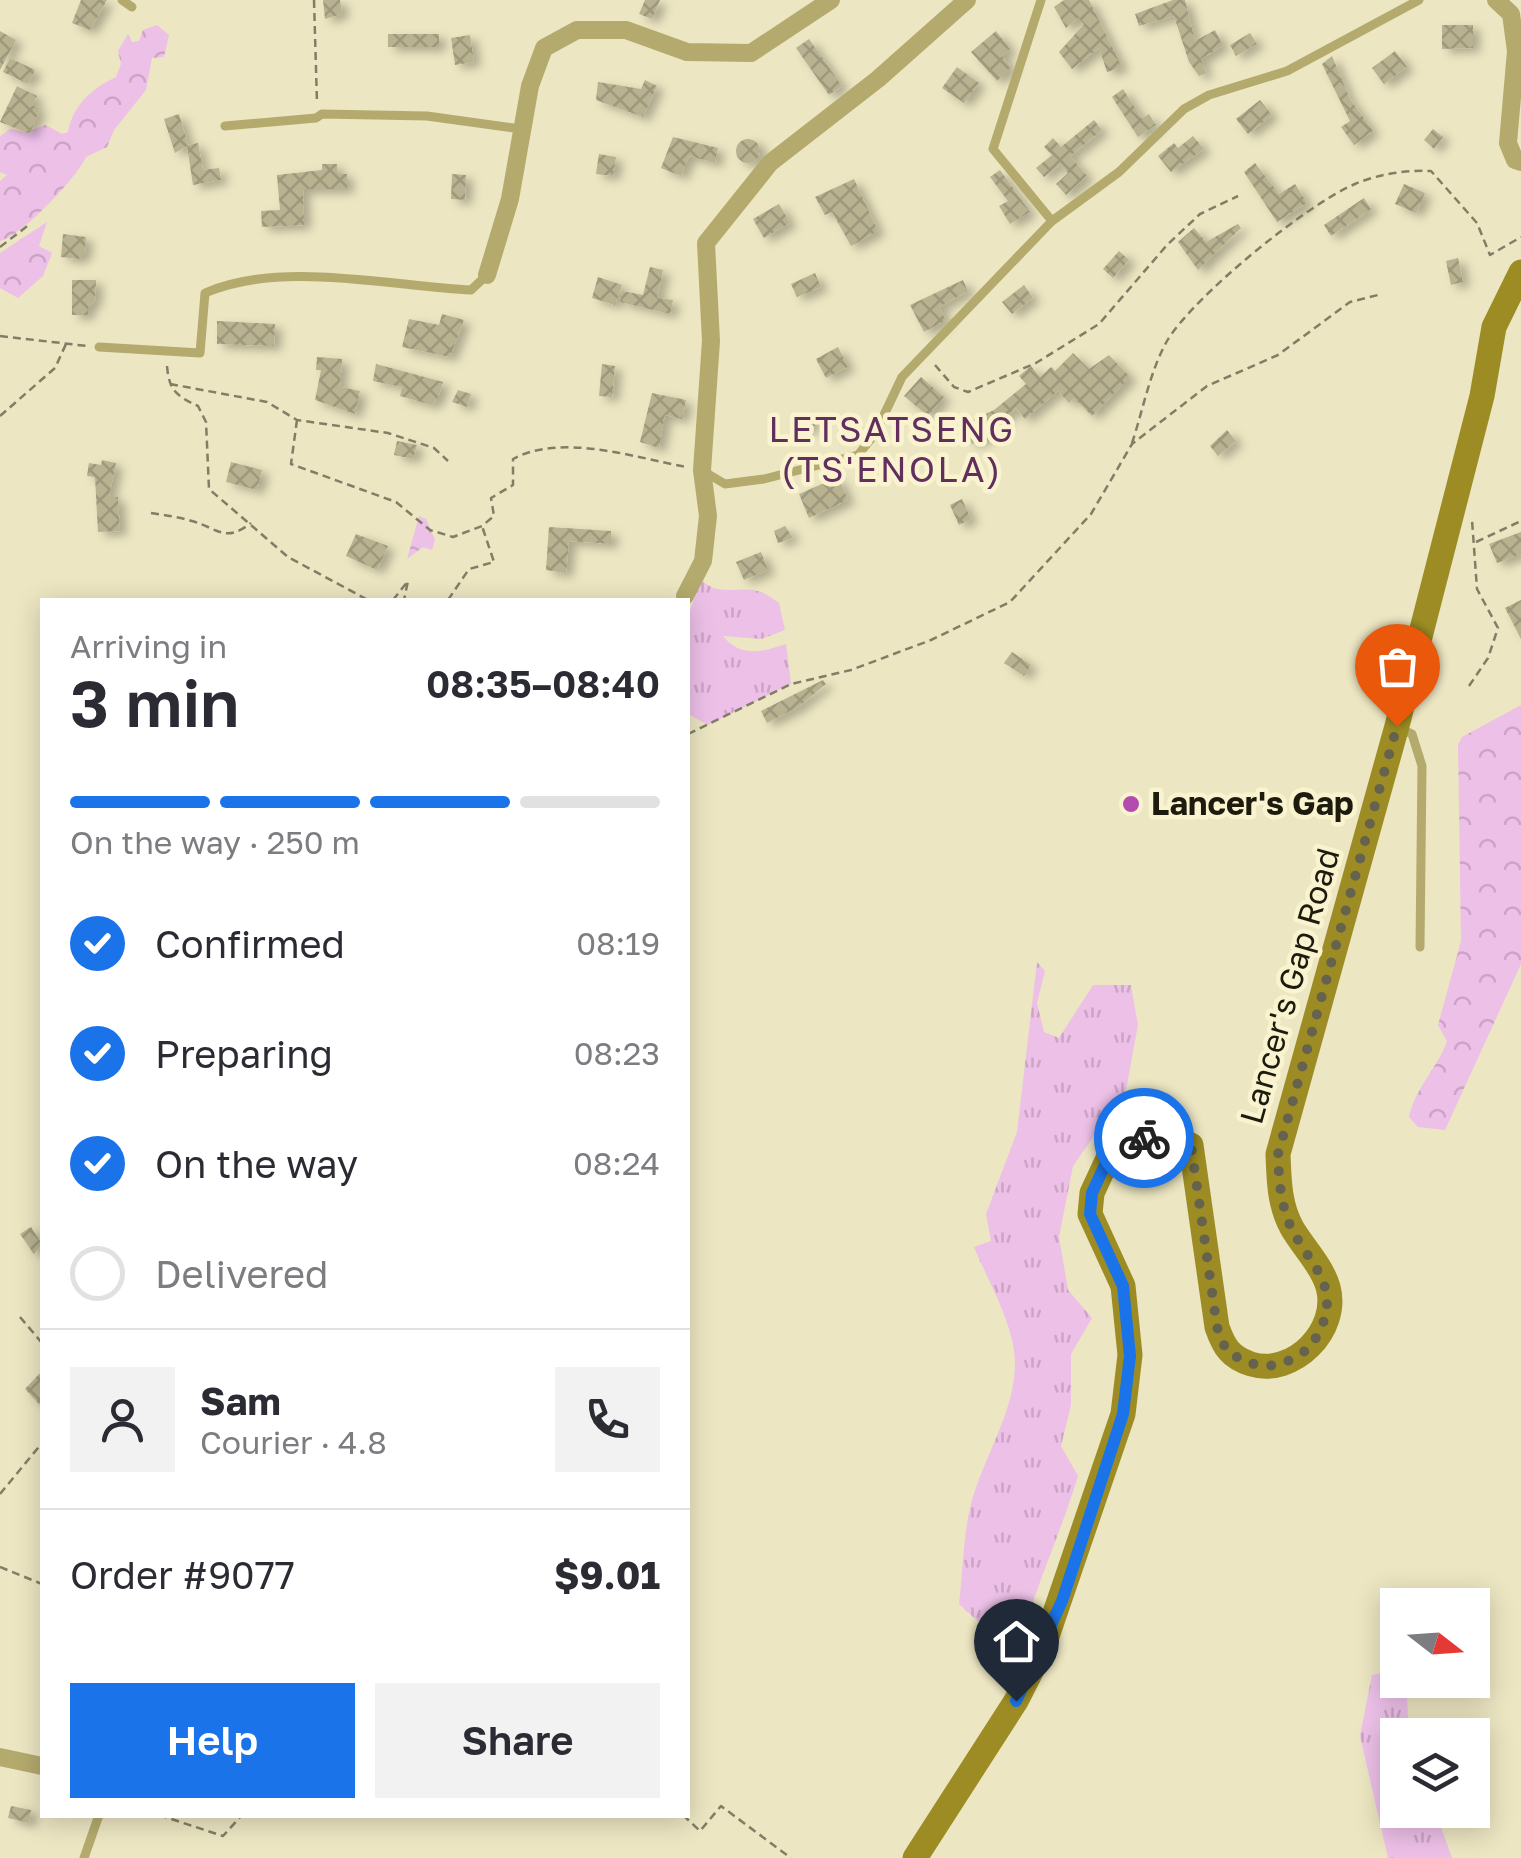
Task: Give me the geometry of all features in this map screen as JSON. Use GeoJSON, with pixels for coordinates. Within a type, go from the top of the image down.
{"type":"FeatureCollection","features":[{"type":"Feature","properties":{"kind":"main road","name":"Lancer's Gap Road"},"geometry":{"type":"LineString","coordinates":[[915,1858],[1016,1701],[1043,1648],[1123,1414],[1130,1356],[1123,1286],[1090,1214],[1092,1193],[1111,1152],[1148,1136],[1172,1137],[1191,1145],[1217,1327],[1226,1350],[1256,1366],[1274,1368],[1312,1347],[1328,1312],[1328,1288],[1290,1226],[1280,1195],[1278,1154],[1397,726],[1494,327],[1521,272]]}},
{"type":"Feature","properties":{"kind":"street"},"geometry":{"type":"LineString","coordinates":[[487,275],[524,129],[530,86],[544,48],[577,30],[626,30],[687,52],[751,54],[831,0]]}},
{"type":"Feature","properties":{"kind":"street"},"geometry":{"type":"LineString","coordinates":[[685,596],[705,548],[708,516],[702,470],[711,341],[706,242],[770,163],[878,79],[967,0]]}},
{"type":"Feature","properties":{"kind":"street"},"geometry":{"type":"LineString","coordinates":[[1496,0],[1512,14],[1516,50],[1508,143],[1514,160],[1521,162]]}},
{"type":"Feature","properties":{"kind":"street"},"geometry":{"type":"LineString","coordinates":[[0,1757],[40,1766]]}},
{"type":"Feature","properties":{"kind":"lane"},"geometry":{"type":"LineString","coordinates":[[122,0],[132,7]]}},
{"type":"Feature","properties":{"kind":"lane"},"geometry":{"type":"LineString","coordinates":[[1041,0],[993,148],[1052,221]]}},
{"type":"Feature","properties":{"kind":"lane"},"geometry":{"type":"LineString","coordinates":[[702,470],[725,484],[764,480],[858,456],[875,434],[902,376],[1052,221],[1119,172],[1184,109],[1209,95],[1287,70],[1418,0]]}},
{"type":"Feature","properties":{"kind":"lane"},"geometry":{"type":"LineString","coordinates":[[225,126],[316,118],[322,114],[444,118],[524,129]]}},
{"type":"Feature","properties":{"kind":"lane"},"geometry":{"type":"LineString","coordinates":[[99,347],[167,354],[200,352],[205,293],[230,282],[325,278],[470,290],[487,275]]}},
{"type":"Feature","properties":{"kind":"lane"},"geometry":{"type":"LineString","coordinates":[[1397,726],[1412,734],[1422,766],[1420,947]]}},
{"type":"Feature","properties":{"kind":"lane"},"geometry":{"type":"LineString","coordinates":[[84,1858],[98,1818]]}},
{"type":"Feature","properties":{"kind":"path"},"geometry":{"type":"LineString","coordinates":[[314,0],[317,107],[322,114]]}},
{"type":"Feature","properties":{"kind":"path"},"geometry":{"type":"LineString","coordinates":[[690,733],[791,684],[867,664],[1010,602],[1091,514],[1132,444],[1166,344],[1190,308],[1302,216],[1354,184],[1410,170],[1431,172],[1477,223],[1490,255],[1521,238]]}},
{"type":"Feature","properties":{"kind":"path"},"geometry":{"type":"LineString","coordinates":[[926,354],[954,387],[968,392],[1036,363],[1098,324],[1167,245],[1200,214],[1238,196]]}},
{"type":"Feature","properties":{"kind":"path"},"geometry":{"type":"LineString","coordinates":[[0,247],[30,224]]}},
{"type":"Feature","properties":{"kind":"path"},"geometry":{"type":"LineString","coordinates":[[1132,444],[1206,386],[1278,355],[1350,302],[1378,294]]}},
{"type":"Feature","properties":{"kind":"path"},"geometry":{"type":"LineString","coordinates":[[0,336],[99,347]]}},
{"type":"Feature","properties":{"kind":"path"},"geometry":{"type":"LineString","coordinates":[[0,416],[55,368],[66,344]]}},
{"type":"Feature","properties":{"kind":"path"},"geometry":{"type":"LineString","coordinates":[[167,354],[168,383],[176,396],[198,406],[206,422],[209,489],[301,566],[364,598]]}},
{"type":"Feature","properties":{"kind":"path"},"geometry":{"type":"LineString","coordinates":[[168,383],[267,402],[298,420],[358,428],[434,448],[448,461]]}},
{"type":"Feature","properties":{"kind":"path"},"geometry":{"type":"LineString","coordinates":[[298,420],[292,464],[396,502],[430,530],[453,538],[482,526],[494,516],[492,498],[513,486],[513,459],[534,448],[606,452],[702,470]]}},
{"type":"Feature","properties":{"kind":"path"},"geometry":{"type":"LineString","coordinates":[[1453,504],[1468,510],[1476,526],[1477,589],[1498,628],[1488,658],[1469,686]]}},
{"type":"Feature","properties":{"kind":"path"},"geometry":{"type":"LineString","coordinates":[[151,514],[189,520],[215,534],[235,535],[252,522]]}},
{"type":"Feature","properties":{"kind":"path"},"geometry":{"type":"LineString","coordinates":[[1475,542],[1521,521]]}},
{"type":"Feature","properties":{"kind":"path"},"geometry":{"type":"LineString","coordinates":[[449,598],[469,569],[494,562],[482,526]]}},
{"type":"Feature","properties":{"kind":"path"},"geometry":{"type":"LineString","coordinates":[[395,598],[408,582],[404,598]]}},
{"type":"Feature","properties":{"kind":"path"},"geometry":{"type":"LineString","coordinates":[[20,1317],[40,1340]]}},
{"type":"Feature","properties":{"kind":"path"},"geometry":{"type":"LineString","coordinates":[[0,1494],[40,1445]]}},
{"type":"Feature","properties":{"kind":"path"},"geometry":{"type":"LineString","coordinates":[[0,1568],[40,1583]]}},
{"type":"Feature","properties":{"kind":"path"},"geometry":{"type":"LineString","coordinates":[[686,1818],[700,1830],[721,1806],[792,1858]]}},
{"type":"Feature","properties":{"kind":"path"},"geometry":{"type":"LineString","coordinates":[[168,1818],[223,1836],[239,1818]]}},
{"type":"Feature","properties":{"kind":"green space"},"geometry":{"type":"Polygon","coordinates":[[[157,25],[169,35],[164,57],[152,58],[146,90],[114,130],[107,147],[86,157],[48,204],[22,228],[0,241],[0,181],[7,175],[0,172],[0,136],[10,129],[26,132],[46,125],[62,134],[68,132],[85,99],[116,77],[121,64],[118,51],[128,34],[132,42],[139,41],[143,30],[157,25]]]}},
{"type":"Feature","properties":{"kind":"green space"},"geometry":{"type":"Polygon","coordinates":[[[47,222],[39,246],[52,253],[43,276],[18,298],[0,288],[0,253],[47,222]]]}},
{"type":"Feature","properties":{"kind":"green space"},"geometry":{"type":"Polygon","coordinates":[[[419,516],[426,519],[435,540],[432,550],[423,547],[407,559],[419,516]]]}},
{"type":"Feature","properties":{"kind":"green space"},"geometry":{"type":"Polygon","coordinates":[[[701,579],[713,588],[760,592],[779,603],[785,630],[761,639],[723,636],[745,650],[760,651],[786,644],[791,684],[708,725],[690,715],[690,610],[701,579]]]}},
{"type":"Feature","properties":{"kind":"green space"},"geometry":{"type":"Polygon","coordinates":[[[1521,705],[1521,964],[1445,1130],[1418,1127],[1409,1117],[1447,1041],[1438,1025],[1461,941],[1458,745],[1462,737],[1521,705]]]}},
{"type":"Feature","properties":{"kind":"green space"},"geometry":{"type":"Polygon","coordinates":[[[1037,962],[1045,971],[1037,1003],[1044,1032],[1059,1038],[1093,985],[1131,985],[1138,1025],[1126,1090],[1073,1166],[1059,1237],[1068,1290],[1092,1318],[1071,1354],[1071,1405],[1061,1446],[1078,1476],[1021,1639],[995,1632],[959,1604],[971,1504],[1010,1399],[1015,1363],[1006,1319],[974,1247],[991,1241],[986,1214],[1017,1132],[1037,962]]]}},
{"type":"Feature","properties":{"kind":"green space"},"geometry":{"type":"Polygon","coordinates":[[[1380,1674],[1380,1698],[1407,1698],[1408,1718],[1380,1718],[1380,1823],[1360,1736],[1372,1675],[1380,1674]]]}},
{"type":"Feature","properties":{"kind":"green space"},"geometry":{"type":"Polygon","coordinates":[[[1381,1828],[1441,1828],[1452,1858],[1388,1858],[1381,1828]]]}},
{"type":"Feature","properties":{"kind":"building"},"geometry":{"type":"Polygon","coordinates":[[[81,0],[107,0],[90,30],[72,23],[81,0]]]}},
{"type":"Feature","properties":{"kind":"building"},"geometry":{"type":"Polygon","coordinates":[[[323,0],[340,0],[342,14],[325,19],[323,0]]]}},
{"type":"Feature","properties":{"kind":"building"},"geometry":{"type":"Polygon","coordinates":[[[645,0],[660,0],[652,19],[639,14],[645,0]]]}},
{"type":"Feature","properties":{"kind":"building"},"geometry":{"type":"Polygon","coordinates":[[[1064,0],[1089,0],[1122,67],[1107,72],[1099,48],[1072,69],[1059,52],[1084,24],[1078,18],[1066,28],[1054,7],[1064,0]]]}},
{"type":"Feature","properties":{"kind":"building"},"geometry":{"type":"Polygon","coordinates":[[[1173,0],[1185,0],[1195,41],[1215,30],[1223,46],[1201,59],[1206,73],[1199,76],[1189,62],[1174,16],[1139,26],[1135,14],[1173,0]]]}},
{"type":"Feature","properties":{"kind":"building"},"geometry":{"type":"Polygon","coordinates":[[[1442,25],[1473,25],[1473,48],[1442,49],[1442,25]]]}},
{"type":"Feature","properties":{"kind":"building"},"geometry":{"type":"Polygon","coordinates":[[[0,31],[16,40],[0,70],[0,31]]]}},
{"type":"Feature","properties":{"kind":"building"},"geometry":{"type":"Polygon","coordinates":[[[996,31],[1010,49],[1002,56],[1011,67],[997,81],[971,52],[996,31]]]}},
{"type":"Feature","properties":{"kind":"building"},"geometry":{"type":"Polygon","coordinates":[[[1250,33],[1257,44],[1236,56],[1230,45],[1250,33]]]}},
{"type":"Feature","properties":{"kind":"building"},"geometry":{"type":"Polygon","coordinates":[[[388,34],[439,34],[439,47],[388,47],[388,34]]]}},
{"type":"Feature","properties":{"kind":"building"},"geometry":{"type":"Polygon","coordinates":[[[470,35],[474,62],[455,65],[451,38],[470,35]]]}},
{"type":"Feature","properties":{"kind":"building"},"geometry":{"type":"Polygon","coordinates":[[[809,39],[842,86],[829,95],[796,48],[809,39]]]}},
{"type":"Feature","properties":{"kind":"building"},"geometry":{"type":"Polygon","coordinates":[[[1395,51],[1407,67],[1384,84],[1372,68],[1395,51]]]}},
{"type":"Feature","properties":{"kind":"building"},"geometry":{"type":"Polygon","coordinates":[[[1332,56],[1350,99],[1373,131],[1354,145],[1341,127],[1350,121],[1322,64],[1332,56]]]}},
{"type":"Feature","properties":{"kind":"building"},"geometry":{"type":"Polygon","coordinates":[[[10,58],[35,70],[28,84],[3,72],[10,58]]]}},
{"type":"Feature","properties":{"kind":"building"},"geometry":{"type":"Polygon","coordinates":[[[957,67],[979,83],[964,103],[942,88],[957,67]]]}},
{"type":"Feature","properties":{"kind":"building"},"geometry":{"type":"Polygon","coordinates":[[[645,80],[657,86],[643,117],[596,100],[598,82],[641,89],[645,80]]]}},
{"type":"Feature","properties":{"kind":"building"},"geometry":{"type":"Polygon","coordinates":[[[17,86],[37,96],[32,105],[40,108],[30,134],[0,122],[17,86]]]}},
{"type":"Feature","properties":{"kind":"building"},"geometry":{"type":"Polygon","coordinates":[[[1123,89],[1142,119],[1149,114],[1156,125],[1138,137],[1112,97],[1123,89]]]}},
{"type":"Feature","properties":{"kind":"building"},"geometry":{"type":"Polygon","coordinates":[[[1260,100],[1272,115],[1248,134],[1236,119],[1260,100]]]}},
{"type":"Feature","properties":{"kind":"building"},"geometry":{"type":"Polygon","coordinates":[[[179,114],[188,145],[198,143],[203,170],[219,168],[221,180],[193,185],[187,146],[175,153],[164,119],[179,114]]]}},
{"type":"Feature","properties":{"kind":"building"},"geometry":{"type":"Polygon","coordinates":[[[1094,120],[1102,130],[1070,156],[1087,176],[1066,195],[1056,184],[1068,173],[1060,164],[1044,177],[1036,168],[1052,155],[1044,147],[1053,138],[1061,147],[1094,120]]]}},
{"type":"Feature","properties":{"kind":"building"},"geometry":{"type":"Polygon","coordinates":[[[1433,129],[1443,137],[1434,149],[1424,140],[1433,129]]]}},
{"type":"Feature","properties":{"kind":"building"},"geometry":{"type":"Polygon","coordinates":[[[1193,136],[1204,149],[1171,172],[1158,156],[1174,143],[1178,148],[1193,136]]]}},
{"type":"Feature","properties":{"kind":"building"},"geometry":{"type":"Polygon","coordinates":[[[673,137],[718,148],[715,163],[689,156],[681,176],[661,168],[673,137]]]}},
{"type":"Feature","properties":{"kind":"building"},"geometry":{"type":"Polygon","coordinates":[[[748,139],[757,142],[757,160],[748,163],[739,160],[736,151],[739,142],[748,139]]]}},
{"type":"Feature","properties":{"kind":"building"},"geometry":{"type":"Polygon","coordinates":[[[599,154],[616,157],[613,176],[596,174],[599,154]]]}},
{"type":"Feature","properties":{"kind":"building"},"geometry":{"type":"Polygon","coordinates":[[[1255,163],[1279,194],[1295,184],[1307,203],[1277,222],[1244,172],[1255,163]]]}},
{"type":"Feature","properties":{"kind":"building"},"geometry":{"type":"Polygon","coordinates":[[[322,164],[337,164],[337,173],[347,174],[347,189],[303,189],[304,225],[262,227],[261,211],[280,210],[277,175],[322,170],[322,164]]]}},
{"type":"Feature","properties":{"kind":"building"},"geometry":{"type":"Polygon","coordinates":[[[1000,170],[1030,212],[1010,224],[999,206],[1008,201],[990,177],[1000,170]]]}},
{"type":"Feature","properties":{"kind":"building"},"geometry":{"type":"Polygon","coordinates":[[[452,174],[466,175],[465,200],[451,199],[452,174]]]}},
{"type":"Feature","properties":{"kind":"building"},"geometry":{"type":"Polygon","coordinates":[[[854,179],[878,231],[851,246],[832,212],[825,215],[815,197],[854,179]]]}},
{"type":"Feature","properties":{"kind":"building"},"geometry":{"type":"Polygon","coordinates":[[[1404,184],[1425,193],[1416,213],[1395,204],[1404,184]]]}},
{"type":"Feature","properties":{"kind":"building"},"geometry":{"type":"Polygon","coordinates":[[[1364,198],[1371,209],[1331,236],[1324,225],[1364,198]]]}},
{"type":"Feature","properties":{"kind":"building"},"geometry":{"type":"Polygon","coordinates":[[[779,204],[790,223],[764,238],[753,219],[779,204]]]}},
{"type":"Feature","properties":{"kind":"building"},"geometry":{"type":"Polygon","coordinates":[[[1238,224],[1241,228],[1198,270],[1178,242],[1194,228],[1206,242],[1238,224]]]}},
{"type":"Feature","properties":{"kind":"building"},"geometry":{"type":"Polygon","coordinates":[[[63,234],[86,237],[85,253],[79,259],[61,257],[63,234]]]}},
{"type":"Feature","properties":{"kind":"building"},"geometry":{"type":"Polygon","coordinates":[[[1119,251],[1129,260],[1113,278],[1103,269],[1119,251]]]}},
{"type":"Feature","properties":{"kind":"building"},"geometry":{"type":"Polygon","coordinates":[[[1458,258],[1463,282],[1451,285],[1446,261],[1458,258]]]}},
{"type":"Feature","properties":{"kind":"building"},"geometry":{"type":"Polygon","coordinates":[[[650,267],[663,270],[657,298],[673,300],[670,314],[620,302],[622,291],[643,295],[650,267]]]}},
{"type":"Feature","properties":{"kind":"building"},"geometry":{"type":"Polygon","coordinates":[[[815,273],[821,287],[797,297],[791,284],[815,273]]]}},
{"type":"Feature","properties":{"kind":"building"},"geometry":{"type":"Polygon","coordinates":[[[598,277],[622,285],[615,305],[592,298],[598,277]]]}},
{"type":"Feature","properties":{"kind":"building"},"geometry":{"type":"Polygon","coordinates":[[[72,280],[96,280],[95,301],[88,307],[88,315],[72,315],[72,280]]]}},
{"type":"Feature","properties":{"kind":"building"},"geometry":{"type":"Polygon","coordinates":[[[963,280],[968,291],[939,307],[946,320],[924,332],[910,305],[963,280]]]}},
{"type":"Feature","properties":{"kind":"building"},"geometry":{"type":"Polygon","coordinates":[[[1024,285],[1033,298],[1012,314],[1002,302],[1024,285]]]}},
{"type":"Feature","properties":{"kind":"building"},"geometry":{"type":"Polygon","coordinates":[[[442,314],[464,320],[450,357],[402,347],[409,319],[439,325],[442,314]]]}},
{"type":"Feature","properties":{"kind":"building"},"geometry":{"type":"Polygon","coordinates":[[[217,321],[275,324],[274,346],[217,344],[217,321]]]}},
{"type":"Feature","properties":{"kind":"building"},"geometry":{"type":"Polygon","coordinates":[[[838,347],[848,367],[826,378],[816,359],[838,347]]]}},
{"type":"Feature","properties":{"kind":"building"},"geometry":{"type":"Polygon","coordinates":[[[1073,353],[1089,369],[1109,355],[1130,377],[1092,416],[1074,398],[1069,403],[1058,391],[1025,419],[1016,408],[990,430],[992,434],[972,444],[963,425],[994,410],[1026,384],[1019,376],[1031,366],[1040,377],[1051,367],[1055,371],[1073,353]]]}},
{"type":"Feature","properties":{"kind":"building"},"geometry":{"type":"Polygon","coordinates":[[[317,357],[342,359],[340,387],[360,391],[355,414],[315,400],[321,370],[316,370],[317,357]]]}},
{"type":"Feature","properties":{"kind":"building"},"geometry":{"type":"Polygon","coordinates":[[[376,364],[443,382],[438,398],[432,405],[400,396],[402,387],[373,381],[376,364]]]}},
{"type":"Feature","properties":{"kind":"building"},"geometry":{"type":"Polygon","coordinates":[[[602,364],[615,366],[612,397],[599,396],[602,364]]]}},
{"type":"Feature","properties":{"kind":"building"},"geometry":{"type":"Polygon","coordinates":[[[921,377],[944,397],[928,416],[904,396],[921,377]]]}},
{"type":"Feature","properties":{"kind":"building"},"geometry":{"type":"Polygon","coordinates":[[[458,390],[471,394],[467,407],[452,402],[458,390]]]}},
{"type":"Feature","properties":{"kind":"building"},"geometry":{"type":"Polygon","coordinates":[[[652,393],[686,400],[682,419],[665,415],[659,448],[640,442],[652,393]]]}},
{"type":"Feature","properties":{"kind":"building"},"geometry":{"type":"Polygon","coordinates":[[[811,414],[815,426],[798,432],[794,420],[811,414]]]}},
{"type":"Feature","properties":{"kind":"building"},"geometry":{"type":"Polygon","coordinates":[[[1227,430],[1236,441],[1218,456],[1210,446],[1227,430]]]}},
{"type":"Feature","properties":{"kind":"building"},"geometry":{"type":"Polygon","coordinates":[[[397,441],[417,445],[413,459],[394,455],[397,441]]]}},
{"type":"Feature","properties":{"kind":"building"},"geometry":{"type":"Polygon","coordinates":[[[102,460],[116,463],[109,497],[118,497],[120,531],[98,532],[95,477],[87,476],[89,463],[101,465],[102,460]]]}},
{"type":"Feature","properties":{"kind":"building"},"geometry":{"type":"Polygon","coordinates":[[[231,462],[262,470],[257,490],[226,482],[231,462]]]}},
{"type":"Feature","properties":{"kind":"building"},"geometry":{"type":"Polygon","coordinates":[[[838,477],[848,500],[809,518],[799,494],[838,477]]]}},
{"type":"Feature","properties":{"kind":"building"},"geometry":{"type":"Polygon","coordinates":[[[962,499],[971,519],[959,525],[950,505],[962,499]]]}},
{"type":"Feature","properties":{"kind":"building"},"geometry":{"type":"Polygon","coordinates":[[[785,526],[793,538],[778,543],[774,531],[785,526]]]}},
{"type":"Feature","properties":{"kind":"building"},"geometry":{"type":"Polygon","coordinates":[[[549,527],[611,531],[611,544],[569,541],[566,573],[546,570],[549,527]]]}},
{"type":"Feature","properties":{"kind":"building"},"geometry":{"type":"Polygon","coordinates":[[[1521,532],[1521,554],[1497,563],[1489,544],[1521,532]]]}},
{"type":"Feature","properties":{"kind":"building"},"geometry":{"type":"Polygon","coordinates":[[[356,534],[388,546],[377,570],[346,556],[356,534]]]}},
{"type":"Feature","properties":{"kind":"building"},"geometry":{"type":"Polygon","coordinates":[[[761,552],[768,570],[744,580],[736,562],[761,552]]]}},
{"type":"Feature","properties":{"kind":"building"},"geometry":{"type":"Polygon","coordinates":[[[1521,600],[1521,639],[1505,608],[1521,600]]]}},
{"type":"Feature","properties":{"kind":"building"},"geometry":{"type":"Polygon","coordinates":[[[1012,652],[1031,665],[1024,676],[1004,663],[1012,652]]]}},
{"type":"Feature","properties":{"kind":"building"},"geometry":{"type":"Polygon","coordinates":[[[823,680],[826,684],[798,707],[767,723],[761,711],[823,680]]]}},
{"type":"Feature","properties":{"kind":"building"},"geometry":{"type":"Polygon","coordinates":[[[31,1227],[40,1241],[34,1254],[20,1234],[31,1227]]]}},
{"type":"Feature","properties":{"kind":"building"},"geometry":{"type":"Polygon","coordinates":[[[40,1373],[40,1405],[25,1389],[40,1373]]]}},
{"type":"Feature","properties":{"kind":"building"},"geometry":{"type":"Polygon","coordinates":[[[11,1806],[31,1810],[29,1823],[8,1818],[11,1806]]]}},
{"type":"Feature","properties":{"kind":"way so far"},"geometry":{"type":"LineString","coordinates":[[1144,1138],[1172,1137],[1191,1145],[1197,1165],[1217,1327],[1226,1350],[1256,1366],[1274,1368],[1307,1352],[1328,1312],[1328,1288],[1290,1226],[1280,1195],[1278,1154],[1397,726]]}},
{"type":"Feature","properties":{"kind":"place","name":"Lancer's Gap"},"geometry":{"type":"Point","coordinates":[1131,804]}},
{"type":"Feature","properties":{"kind":"district","name":"LETSATSENG (TS'ENOLA)"},"geometry":{"type":"Point","coordinates":[892,450]}},
{"type":"Feature","properties":{"kind":"route"},"geometry":{"type":"LineString","coordinates":[[1016,1701],[1062,1601],[1123,1414],[1130,1356],[1123,1286],[1090,1214],[1092,1193],[1111,1152],[1144,1138]]}}]}
